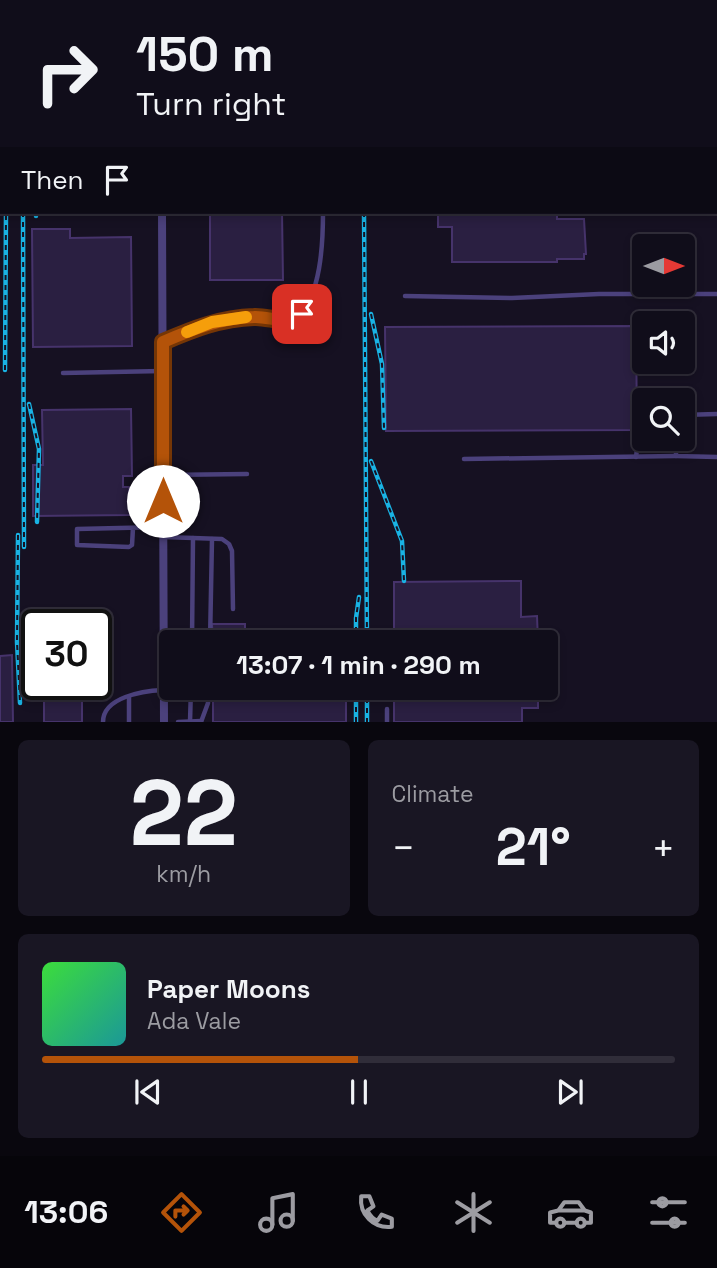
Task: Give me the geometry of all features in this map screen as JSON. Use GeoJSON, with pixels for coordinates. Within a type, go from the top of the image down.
{"type":"FeatureCollection","features":[{"type":"Feature","properties":{"kind":"street"},"geometry":{"type":"LineString","coordinates":[[162,214],[163,537],[166,630]]}},
{"type":"Feature","properties":{"kind":"street"},"geometry":{"type":"LineString","coordinates":[[163,700],[164,722]]}},
{"type":"Feature","properties":{"kind":"lane"},"geometry":{"type":"LineString","coordinates":[[163,342],[226,319],[297,319],[309,301],[324,247],[323,214]]}},
{"type":"Feature","properties":{"kind":"lane"},"geometry":{"type":"LineString","coordinates":[[405,296],[512,298],[599,294],[717,294]]}},
{"type":"Feature","properties":{"kind":"lane"},"geometry":{"type":"LineString","coordinates":[[63,373],[163,372]]}},
{"type":"Feature","properties":{"kind":"lane"},"geometry":{"type":"LineString","coordinates":[[695,415],[717,414]]}},
{"type":"Feature","properties":{"kind":"lane"},"geometry":{"type":"LineString","coordinates":[[636,457],[637,451]]}},
{"type":"Feature","properties":{"kind":"lane"},"geometry":{"type":"LineString","coordinates":[[676,451],[676,456]]}},
{"type":"Feature","properties":{"kind":"lane"},"geometry":{"type":"LineString","coordinates":[[464,459],[717,457]]}},
{"type":"Feature","properties":{"kind":"lane"},"geometry":{"type":"LineString","coordinates":[[145,527],[145,474],[163,471],[247,474]]}},
{"type":"Feature","properties":{"kind":"lane"},"geometry":{"type":"LineString","coordinates":[[133,528],[132,545],[129,547],[77,545],[77,529],[163,527]]}},
{"type":"Feature","properties":{"kind":"lane"},"geometry":{"type":"LineString","coordinates":[[163,537],[222,539],[229,544],[232,551],[233,609]]}},
{"type":"Feature","properties":{"kind":"lane"},"geometry":{"type":"LineString","coordinates":[[192,630],[193,538]]}},
{"type":"Feature","properties":{"kind":"lane"},"geometry":{"type":"LineString","coordinates":[[210,630],[212,539]]}},
{"type":"Feature","properties":{"kind":"lane"},"geometry":{"type":"LineString","coordinates":[[103,722],[103,714],[108,706],[141,692],[159,690]]}},
{"type":"Feature","properties":{"kind":"lane"},"geometry":{"type":"LineString","coordinates":[[129,697],[130,722]]}},
{"type":"Feature","properties":{"kind":"lane"},"geometry":{"type":"LineString","coordinates":[[190,722],[191,700]]}},
{"type":"Feature","properties":{"kind":"lane"},"geometry":{"type":"LineString","coordinates":[[178,722],[201,722],[208,700]]}},
{"type":"Feature","properties":{"kind":"lane"},"geometry":{"type":"LineString","coordinates":[[387,709],[387,722]]}},
{"type":"Feature","properties":{"kind":"building"},"geometry":{"type":"Polygon","coordinates":[[[210,214],[282,214],[283,280],[210,280],[210,214]]]}},
{"type":"Feature","properties":{"kind":"building"},"geometry":{"type":"Polygon","coordinates":[[[438,214],[557,214],[557,219],[584,219],[586,254],[584,259],[557,259],[557,262],[452,262],[452,227],[438,227],[438,214]]]}},
{"type":"Feature","properties":{"kind":"building"},"geometry":{"type":"Polygon","coordinates":[[[32,229],[70,229],[70,238],[131,237],[132,346],[33,347],[32,229]]]}},
{"type":"Feature","properties":{"kind":"building"},"geometry":{"type":"Polygon","coordinates":[[[632,326],[632,374],[636,374],[637,388],[632,388],[632,430],[386,431],[385,327],[632,326]]]}},
{"type":"Feature","properties":{"kind":"building"},"geometry":{"type":"Polygon","coordinates":[[[131,409],[132,476],[123,476],[123,487],[129,487],[131,515],[33,516],[33,465],[43,465],[42,410],[131,409]]]}},
{"type":"Feature","properties":{"kind":"building"},"geometry":{"type":"Polygon","coordinates":[[[521,581],[521,617],[537,616],[538,630],[394,630],[394,582],[521,581]]]}},
{"type":"Feature","properties":{"kind":"building"},"geometry":{"type":"Polygon","coordinates":[[[212,624],[245,624],[245,630],[212,630],[212,624]]]}},
{"type":"Feature","properties":{"kind":"building"},"geometry":{"type":"Polygon","coordinates":[[[12,655],[13,722],[0,722],[0,656],[12,655]]]}},
{"type":"Feature","properties":{"kind":"building"},"geometry":{"type":"Polygon","coordinates":[[[44,700],[82,700],[82,722],[44,722],[44,700]]]}},
{"type":"Feature","properties":{"kind":"building"},"geometry":{"type":"Polygon","coordinates":[[[213,700],[346,700],[346,722],[213,722],[213,700]]]}},
{"type":"Feature","properties":{"kind":"building"},"geometry":{"type":"Polygon","coordinates":[[[394,700],[538,700],[538,708],[522,708],[522,722],[394,722],[394,700]]]}},
{"type":"Feature","properties":{"kind":"railway"},"geometry":{"type":"LineString","coordinates":[[5,370],[6,214]]}},
{"type":"Feature","properties":{"kind":"railway"},"geometry":{"type":"LineString","coordinates":[[23,214],[24,547]]}},
{"type":"Feature","properties":{"kind":"railway"},"geometry":{"type":"LineString","coordinates":[[364,214],[367,630]]}},
{"type":"Feature","properties":{"kind":"railway"},"geometry":{"type":"LineString","coordinates":[[371,314],[382,364],[384,428]]}},
{"type":"Feature","properties":{"kind":"railway"},"geometry":{"type":"LineString","coordinates":[[29,404],[39,449],[37,522]]}},
{"type":"Feature","properties":{"kind":"railway"},"geometry":{"type":"LineString","coordinates":[[371,461],[402,541],[404,581]]}},
{"type":"Feature","properties":{"kind":"railway"},"geometry":{"type":"LineString","coordinates":[[18,535],[17,642],[20,703]]}},
{"type":"Feature","properties":{"kind":"railway"},"geometry":{"type":"LineString","coordinates":[[356,630],[359,597]]}},
{"type":"Feature","properties":{"kind":"railway"},"geometry":{"type":"LineString","coordinates":[[356,700],[356,722]]}},
{"type":"Feature","properties":{"kind":"railway"},"geometry":{"type":"LineString","coordinates":[[367,700],[367,722]]}},
{"type":"Feature","properties":{"kind":"slow traffic"},"geometry":{"type":"LineString","coordinates":[[187,332],[212,322],[246,317]]}},
{"type":"Feature","properties":{"kind":"route"},"geometry":{"type":"LineString","coordinates":[[163,501],[163,342],[226,319],[261,317],[290,320],[297,319],[302,314]]}}]}
